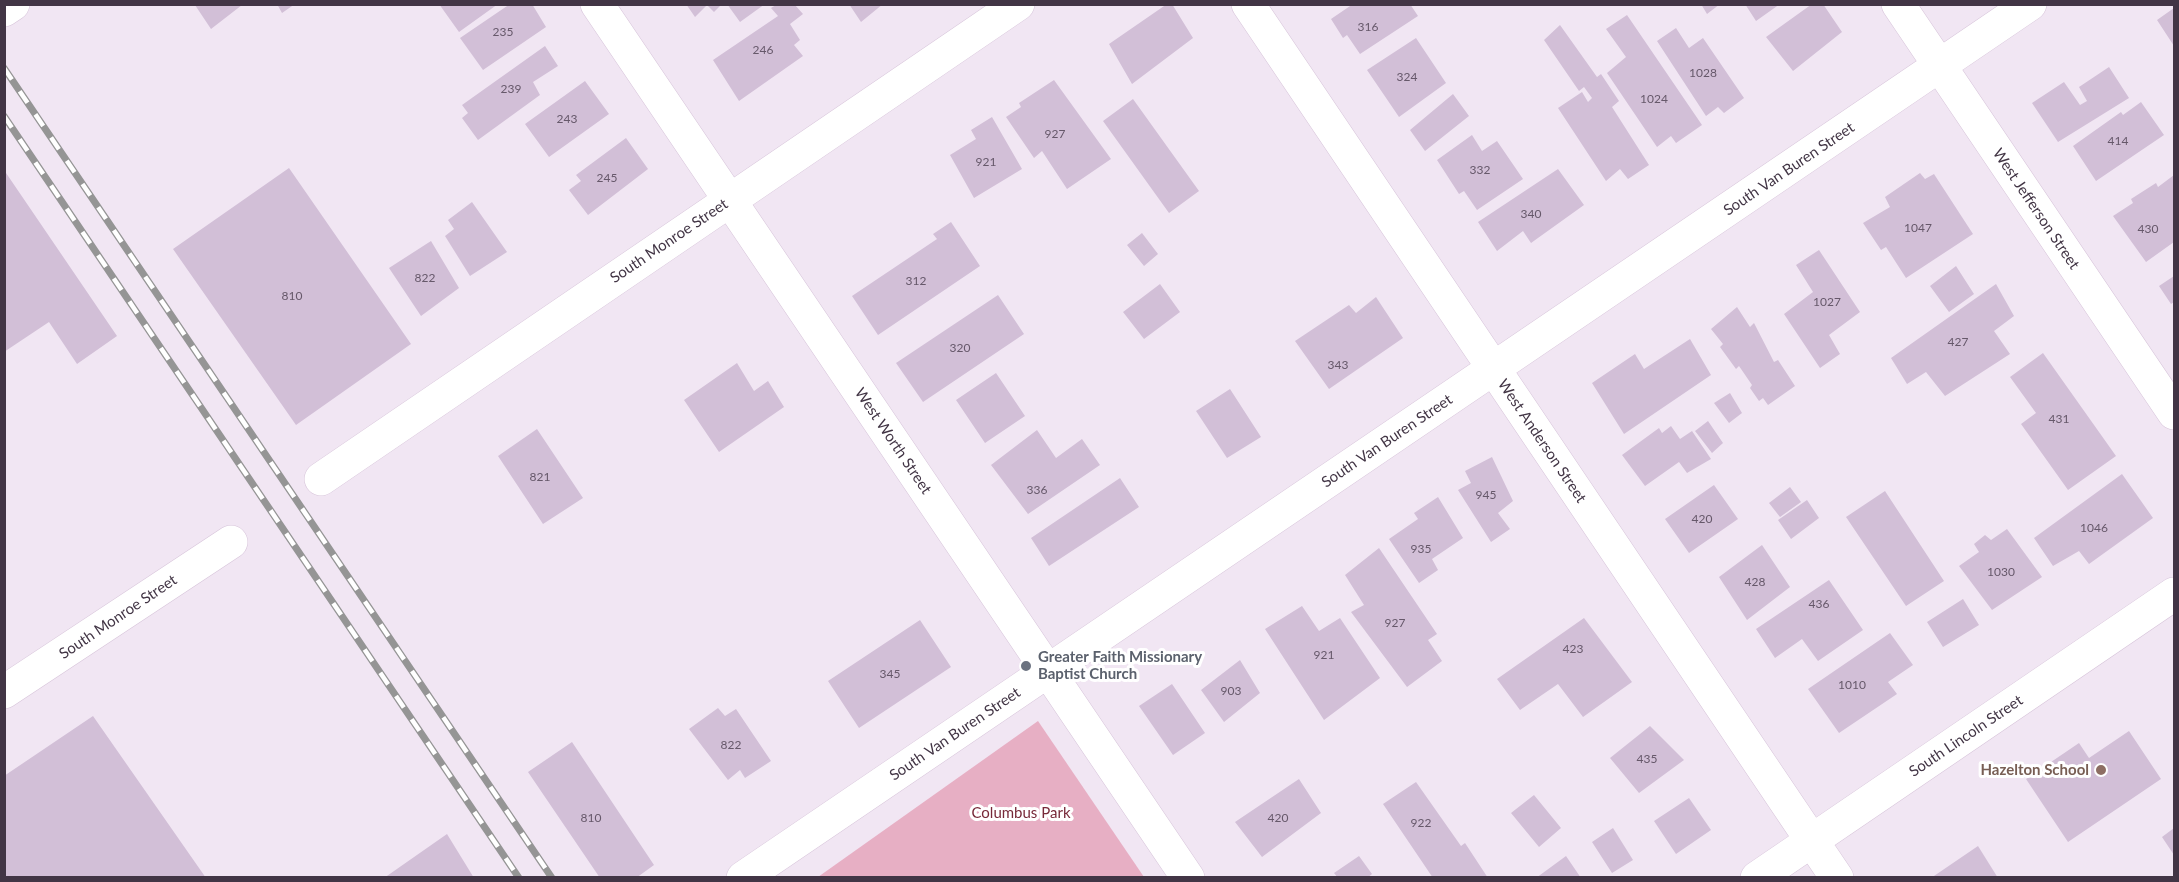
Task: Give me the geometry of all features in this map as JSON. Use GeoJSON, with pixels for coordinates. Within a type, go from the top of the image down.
{"type":"FeatureCollection","features":[{"type":"Feature","properties":{"kind":"street"},"geometry":{"type":"LineString","coordinates":[[4,10],[13,4]]}},
{"type":"Feature","properties":{"kind":"street","name":"West Worth Street"},"geometry":{"type":"LineString","coordinates":[[597,4],[1188,878]]}},
{"type":"Feature","properties":{"kind":"street","name":"South Monroe Street"},"geometry":{"type":"LineString","coordinates":[[321,479],[1018,4]]}},
{"type":"Feature","properties":{"kind":"street","name":"West Anderson Street"},"geometry":{"type":"LineString","coordinates":[[1248,4],[1837,878]]}},
{"type":"Feature","properties":{"kind":"street","name":"West Jefferson Street"},"geometry":{"type":"LineString","coordinates":[[1898,4],[2175,413]]}},
{"type":"Feature","properties":{"kind":"street","name":"South Van Buren Street"},"geometry":{"type":"LineString","coordinates":[[743,878],[2030,4]]}},
{"type":"Feature","properties":{"kind":"street","name":"South Monroe Street"},"geometry":{"type":"LineString","coordinates":[[4,692],[231,542]]}},
{"type":"Feature","properties":{"kind":"street","name":"South Lincoln Street"},"geometry":{"type":"LineString","coordinates":[[1757,878],[2175,594]]}},
{"type":"Feature","properties":{"kind":"green space","name":"Columbus Park"},"geometry":{"type":"Polygon","coordinates":[[[1038,721],[1144,877],[818,877],[1038,721]]]}},
{"type":"Feature","properties":{"kind":"building"},"geometry":{"type":"Polygon","coordinates":[[[277,4],[295,4],[282,13],[277,4]]]}},
{"type":"Feature","properties":{"kind":"building"},"geometry":{"type":"Polygon","coordinates":[[[439,4],[498,4],[459,32],[439,4]]]}},
{"type":"Feature","properties":{"kind":"building"},"geometry":{"type":"Polygon","coordinates":[[[510,4],[532,4],[546,27],[483,70],[460,38],[510,4]]]}},
{"type":"Feature","properties":{"kind":"building"},"geometry":{"type":"Polygon","coordinates":[[[686,4],[722,4],[714,12],[707,5],[695,17],[686,4]]]}},
{"type":"Feature","properties":{"kind":"building"},"geometry":{"type":"Polygon","coordinates":[[[727,4],[765,4],[740,22],[727,4]]]}},
{"type":"Feature","properties":{"kind":"building"},"geometry":{"type":"Polygon","coordinates":[[[849,4],[883,4],[861,22],[849,4]]]}},
{"type":"Feature","properties":{"kind":"building"},"geometry":{"type":"Polygon","coordinates":[[[1167,4],[1172,4],[1193,38],[1132,84],[1109,44],[1167,4]]]}},
{"type":"Feature","properties":{"kind":"building"},"geometry":{"type":"Polygon","coordinates":[[[1353,4],[1410,4],[1418,16],[1360,54],[1347,35],[1343,38],[1331,19],[1353,4]]]}},
{"type":"Feature","properties":{"kind":"building"},"geometry":{"type":"Polygon","coordinates":[[[1701,4],[1720,4],[1707,14],[1701,4]]]}},
{"type":"Feature","properties":{"kind":"building"},"geometry":{"type":"Polygon","coordinates":[[[1745,4],[1780,4],[1756,21],[1745,4]]]}},
{"type":"Feature","properties":{"kind":"building"},"geometry":{"type":"Polygon","coordinates":[[[1812,4],[1823,4],[1842,32],[1793,71],[1766,37],[1812,4]]]}},
{"type":"Feature","properties":{"kind":"building"},"geometry":{"type":"Polygon","coordinates":[[[195,5],[242,5],[211,29],[195,5]]]}},
{"type":"Feature","properties":{"kind":"building"},"geometry":{"type":"Polygon","coordinates":[[[776,5],[795,5],[803,14],[790,24],[800,40],[794,45],[803,56],[739,101],[713,60],[778,16],[771,8],[776,5]]]}},
{"type":"Feature","properties":{"kind":"building"},"geometry":{"type":"Polygon","coordinates":[[[2174,8],[2174,46],[2157,20],[2174,8]]]}},
{"type":"Feature","properties":{"kind":"building"},"geometry":{"type":"Polygon","coordinates":[[[1627,15],[1702,125],[1676,143],[1671,136],[1657,147],[1607,73],[1626,57],[1606,29],[1627,15]]]}},
{"type":"Feature","properties":{"kind":"building"},"geometry":{"type":"Polygon","coordinates":[[[1560,25],[1597,77],[1601,74],[1619,101],[1612,107],[1649,165],[1628,179],[1620,169],[1606,181],[1558,108],[1582,92],[1588,102],[1592,98],[1584,87],[1579,91],[1544,40],[1560,25]]]}},
{"type":"Feature","properties":{"kind":"building"},"geometry":{"type":"Polygon","coordinates":[[[1676,28],[1689,48],[1703,38],[1744,98],[1724,113],[1718,107],[1706,116],[1657,41],[1676,28]]]}},
{"type":"Feature","properties":{"kind":"building"},"geometry":{"type":"Polygon","coordinates":[[[1416,38],[1446,83],[1399,117],[1367,70],[1416,38]]]}},
{"type":"Feature","properties":{"kind":"building"},"geometry":{"type":"Polygon","coordinates":[[[545,46],[558,66],[533,82],[540,95],[478,140],[462,118],[468,113],[462,105],[545,46]]]}},
{"type":"Feature","properties":{"kind":"building"},"geometry":{"type":"Polygon","coordinates":[[[2109,67],[2129,98],[2058,142],[2032,103],[2064,82],[2080,105],[2087,101],[2079,87],[2109,67]]]}},
{"type":"Feature","properties":{"kind":"building"},"geometry":{"type":"Polygon","coordinates":[[[1054,80],[1111,159],[1067,189],[1042,151],[1034,158],[1006,117],[1021,107],[1019,103],[1054,80]]]}},
{"type":"Feature","properties":{"kind":"building"},"geometry":{"type":"Polygon","coordinates":[[[585,81],[609,114],[549,157],[525,124],[585,81]]]}},
{"type":"Feature","properties":{"kind":"building"},"geometry":{"type":"Polygon","coordinates":[[[1453,94],[1469,116],[1425,151],[1410,130],[1453,94]]]}},
{"type":"Feature","properties":{"kind":"building"},"geometry":{"type":"Polygon","coordinates":[[[1133,99],[1199,191],[1169,213],[1103,121],[1133,99]]]}},
{"type":"Feature","properties":{"kind":"building"},"geometry":{"type":"Polygon","coordinates":[[[2141,102],[2164,135],[2096,181],[2073,146],[2121,112],[2123,115],[2141,102]]]}},
{"type":"Feature","properties":{"kind":"building"},"geometry":{"type":"Polygon","coordinates":[[[992,117],[1022,169],[974,198],[950,155],[976,139],[971,130],[992,117]]]}},
{"type":"Feature","properties":{"kind":"building"},"geometry":{"type":"Polygon","coordinates":[[[1472,135],[1482,151],[1497,141],[1523,179],[1477,210],[1464,191],[1459,194],[1437,160],[1472,135]]]}},
{"type":"Feature","properties":{"kind":"building"},"geometry":{"type":"Polygon","coordinates":[[[626,138],[648,169],[588,215],[569,190],[581,181],[576,175],[626,138]]]}},
{"type":"Feature","properties":{"kind":"building"},"geometry":{"type":"Polygon","coordinates":[[[289,168],[411,344],[296,425],[173,249],[289,168]]]}},
{"type":"Feature","properties":{"kind":"building"},"geometry":{"type":"Polygon","coordinates":[[[1558,169],[1584,205],[1531,243],[1523,231],[1497,251],[1478,222],[1558,169]]]}},
{"type":"Feature","properties":{"kind":"building"},"geometry":{"type":"Polygon","coordinates":[[[4,170],[117,336],[77,364],[49,322],[4,352],[4,170]]]}},
{"type":"Feature","properties":{"kind":"building"},"geometry":{"type":"Polygon","coordinates":[[[1920,173],[1925,179],[1934,174],[1973,234],[1906,278],[1886,247],[1881,250],[1863,223],[1890,207],[1885,197],[1920,173]]]}},
{"type":"Feature","properties":{"kind":"building"},"geometry":{"type":"Polygon","coordinates":[[[2174,175],[2174,242],[2146,262],[2113,216],[2133,203],[2131,199],[2156,183],[2158,187],[2174,175]]]}},
{"type":"Feature","properties":{"kind":"building"},"geometry":{"type":"Polygon","coordinates":[[[472,202],[507,252],[470,276],[445,236],[454,229],[448,220],[472,202]]]}},
{"type":"Feature","properties":{"kind":"building"},"geometry":{"type":"Polygon","coordinates":[[[951,222],[980,266],[878,335],[852,296],[937,239],[933,234],[951,222]]]}},
{"type":"Feature","properties":{"kind":"building"},"geometry":{"type":"Polygon","coordinates":[[[1142,233],[1158,254],[1144,266],[1127,245],[1142,233]]]}},
{"type":"Feature","properties":{"kind":"building"},"geometry":{"type":"Polygon","coordinates":[[[431,241],[459,288],[421,316],[389,268],[431,241]]]}},
{"type":"Feature","properties":{"kind":"building"},"geometry":{"type":"Polygon","coordinates":[[[1819,250],[1860,312],[1829,335],[1840,354],[1820,368],[1784,314],[1813,292],[1796,265],[1819,250]]]}},
{"type":"Feature","properties":{"kind":"building"},"geometry":{"type":"Polygon","coordinates":[[[1956,266],[1974,294],[1949,312],[1930,286],[1956,266]]]}},
{"type":"Feature","properties":{"kind":"building"},"geometry":{"type":"Polygon","coordinates":[[[2174,276],[2174,302],[2171,304],[2159,286],[2174,276]]]}},
{"type":"Feature","properties":{"kind":"building"},"geometry":{"type":"Polygon","coordinates":[[[1160,284],[1180,312],[1144,339],[1123,312],[1160,284]]]}},
{"type":"Feature","properties":{"kind":"building"},"geometry":{"type":"Polygon","coordinates":[[[1996,284],[2014,316],[1994,331],[2010,354],[1945,396],[1926,372],[1907,384],[1891,358],[1996,284]]]}},
{"type":"Feature","properties":{"kind":"building"},"geometry":{"type":"Polygon","coordinates":[[[998,295],[1024,334],[923,402],[896,363],[998,295]]]}},
{"type":"Feature","properties":{"kind":"building"},"geometry":{"type":"Polygon","coordinates":[[[1376,297],[1403,338],[1329,389],[1295,341],[1349,305],[1356,313],[1376,297]]]}},
{"type":"Feature","properties":{"kind":"building"},"geometry":{"type":"Polygon","coordinates":[[[1737,307],[1750,327],[1754,323],[1774,362],[1778,360],[1795,386],[1768,405],[1763,398],[1759,401],[1750,388],[1752,385],[1739,366],[1736,369],[1720,347],[1723,344],[1711,329],[1737,307]]]}},
{"type":"Feature","properties":{"kind":"building"},"geometry":{"type":"Polygon","coordinates":[[[1690,339],[1711,375],[1624,434],[1592,383],[1635,354],[1644,369],[1690,339]]]}},
{"type":"Feature","properties":{"kind":"building"},"geometry":{"type":"Polygon","coordinates":[[[2043,353],[2116,456],[2068,490],[2021,424],[2036,413],[2010,377],[2043,353]]]}},
{"type":"Feature","properties":{"kind":"building"},"geometry":{"type":"Polygon","coordinates":[[[737,363],[754,391],[768,381],[784,407],[719,452],[684,400],[737,363]]]}},
{"type":"Feature","properties":{"kind":"building"},"geometry":{"type":"Polygon","coordinates":[[[996,373],[1025,416],[985,443],[956,400],[996,373]]]}},
{"type":"Feature","properties":{"kind":"building"},"geometry":{"type":"Polygon","coordinates":[[[1230,389],[1261,437],[1227,458],[1196,411],[1230,389]]]}},
{"type":"Feature","properties":{"kind":"building"},"geometry":{"type":"Polygon","coordinates":[[[1730,393],[1742,413],[1729,423],[1714,403],[1730,393]]]}},
{"type":"Feature","properties":{"kind":"building"},"geometry":{"type":"Polygon","coordinates":[[[1708,421],[1723,443],[1712,453],[1695,431],[1708,421]]]}},
{"type":"Feature","properties":{"kind":"building"},"geometry":{"type":"Polygon","coordinates":[[[1671,426],[1680,439],[1692,431],[1711,459],[1687,473],[1679,462],[1645,486],[1622,455],[1659,428],[1662,433],[1671,426]]]}},
{"type":"Feature","properties":{"kind":"building"},"geometry":{"type":"Polygon","coordinates":[[[537,429],[583,498],[543,524],[498,456],[537,429]]]}},
{"type":"Feature","properties":{"kind":"building"},"geometry":{"type":"Polygon","coordinates":[[[1037,430],[1056,458],[1082,439],[1100,465],[1028,514],[991,465],[1037,430]]]}},
{"type":"Feature","properties":{"kind":"building"},"geometry":{"type":"Polygon","coordinates":[[[1492,457],[1513,501],[1498,513],[1510,529],[1491,542],[1458,490],[1471,483],[1465,471],[1492,457]]]}},
{"type":"Feature","properties":{"kind":"building"},"geometry":{"type":"Polygon","coordinates":[[[2122,474],[2153,518],[2089,564],[2079,551],[2053,566],[2034,538],[2122,474]]]}},
{"type":"Feature","properties":{"kind":"building"},"geometry":{"type":"Polygon","coordinates":[[[1120,478],[1139,507],[1049,566],[1031,538],[1120,478]]]}},
{"type":"Feature","properties":{"kind":"building"},"geometry":{"type":"Polygon","coordinates":[[[1714,485],[1738,519],[1689,553],[1665,519],[1714,485]]]}},
{"type":"Feature","properties":{"kind":"building"},"geometry":{"type":"Polygon","coordinates":[[[1790,487],[1801,502],[1780,517],[1769,503],[1790,487]]]}},
{"type":"Feature","properties":{"kind":"building"},"geometry":{"type":"Polygon","coordinates":[[[1885,491],[1944,581],[1906,606],[1846,517],[1885,491]]]}},
{"type":"Feature","properties":{"kind":"building"},"geometry":{"type":"Polygon","coordinates":[[[1438,497],[1463,538],[1432,559],[1438,570],[1419,583],[1389,539],[1418,519],[1414,513],[1438,497]]]}},
{"type":"Feature","properties":{"kind":"building"},"geometry":{"type":"Polygon","coordinates":[[[1807,500],[1819,518],[1791,539],[1778,520],[1807,500]]]}},
{"type":"Feature","properties":{"kind":"building"},"geometry":{"type":"Polygon","coordinates":[[[2007,529],[2042,577],[1992,610],[1959,566],[1979,552],[1974,544],[1985,535],[1991,540],[2007,529]]]}},
{"type":"Feature","properties":{"kind":"building"},"geometry":{"type":"Polygon","coordinates":[[[1762,545],[1790,587],[1747,620],[1719,577],[1762,545]]]}},
{"type":"Feature","properties":{"kind":"building"},"geometry":{"type":"Polygon","coordinates":[[[1379,548],[1437,634],[1428,640],[1442,661],[1407,687],[1351,612],[1364,605],[1345,575],[1379,548]]]}},
{"type":"Feature","properties":{"kind":"building"},"geometry":{"type":"Polygon","coordinates":[[[1829,580],[1863,630],[1818,661],[1802,639],[1775,658],[1756,629],[1829,580]]]}},
{"type":"Feature","properties":{"kind":"building"},"geometry":{"type":"Polygon","coordinates":[[[1963,599],[1979,625],[1943,647],[1927,622],[1963,599]]]}},
{"type":"Feature","properties":{"kind":"building"},"geometry":{"type":"Polygon","coordinates":[[[1302,606],[1319,631],[1340,618],[1380,678],[1324,720],[1265,629],[1302,606]]]}},
{"type":"Feature","properties":{"kind":"building"},"geometry":{"type":"Polygon","coordinates":[[[1584,618],[1632,682],[1583,717],[1558,684],[1520,710],[1497,679],[1584,618]]]}},
{"type":"Feature","properties":{"kind":"building"},"geometry":{"type":"Polygon","coordinates":[[[920,620],[951,667],[859,728],[828,681],[920,620]]]}},
{"type":"Feature","properties":{"kind":"building"},"geometry":{"type":"Polygon","coordinates":[[[1890,633],[1913,665],[1888,682],[1897,694],[1839,733],[1808,689],[1890,633]]]}},
{"type":"Feature","properties":{"kind":"building"},"geometry":{"type":"Polygon","coordinates":[[[1240,660],[1260,693],[1224,722],[1201,690],[1240,660]]]}},
{"type":"Feature","properties":{"kind":"building"},"geometry":{"type":"Polygon","coordinates":[[[1172,684],[1205,733],[1173,755],[1139,706],[1172,684]]]}},
{"type":"Feature","properties":{"kind":"building"},"geometry":{"type":"Polygon","coordinates":[[[718,708],[725,716],[736,709],[771,761],[745,778],[740,770],[728,780],[689,729],[718,708]]]}},
{"type":"Feature","properties":{"kind":"building"},"geometry":{"type":"Polygon","coordinates":[[[93,716],[206,878],[4,878],[4,776],[93,716]]]}},
{"type":"Feature","properties":{"kind":"building"},"geometry":{"type":"Polygon","coordinates":[[[1650,726],[1684,760],[1639,793],[1610,758],[1650,726]]]}},
{"type":"Feature","properties":{"kind":"building"},"geometry":{"type":"Polygon","coordinates":[[[2129,731],[2161,779],[2068,842],[2026,779],[2079,743],[2089,758],[2129,731]]]}},
{"type":"Feature","properties":{"kind":"building"},"geometry":{"type":"Polygon","coordinates":[[[572,742],[654,865],[636,878],[600,878],[528,772],[572,742]]]}},
{"type":"Feature","properties":{"kind":"building"},"geometry":{"type":"Polygon","coordinates":[[[1299,779],[1321,813],[1262,857],[1235,822],[1299,779]]]}},
{"type":"Feature","properties":{"kind":"building"},"geometry":{"type":"Polygon","coordinates":[[[1416,782],[1461,846],[1465,843],[1488,878],[1433,878],[1383,804],[1416,782]]]}},
{"type":"Feature","properties":{"kind":"building"},"geometry":{"type":"Polygon","coordinates":[[[1534,795],[1561,828],[1539,847],[1511,813],[1534,795]]]}},
{"type":"Feature","properties":{"kind":"building"},"geometry":{"type":"Polygon","coordinates":[[[1689,798],[1711,830],[1676,854],[1654,821],[1689,798]]]}},
{"type":"Feature","properties":{"kind":"building"},"geometry":{"type":"Polygon","coordinates":[[[1613,828],[1633,860],[1612,873],[1592,842],[1613,828]]]}},
{"type":"Feature","properties":{"kind":"building"},"geometry":{"type":"Polygon","coordinates":[[[2174,828],[2174,855],[2162,837],[2174,828]]]}},
{"type":"Feature","properties":{"kind":"building"},"geometry":{"type":"Polygon","coordinates":[[[447,834],[474,878],[384,878],[447,834]]]}},
{"type":"Feature","properties":{"kind":"building"},"geometry":{"type":"Polygon","coordinates":[[[1978,846],[1998,878],[1931,878],[1978,846]]]}},
{"type":"Feature","properties":{"kind":"building"},"geometry":{"type":"Polygon","coordinates":[[[1359,856],[1372,874],[1367,878],[1338,878],[1334,873],[1359,856]]]}},
{"type":"Feature","properties":{"kind":"building"},"geometry":{"type":"Polygon","coordinates":[[[1566,856],[1581,878],[1536,878],[1566,856]]]}},
{"type":"Feature","properties":{"kind":"railway"},"geometry":{"type":"LineString","coordinates":[[4,68],[552,878]]}},
{"type":"Feature","properties":{"kind":"railway"},"geometry":{"type":"LineString","coordinates":[[4,116],[519,878]]}},
{"type":"Feature","properties":{"kind":"place","name":"Greater Faith Missionary Baptist Church"},"geometry":{"type":"Point","coordinates":[1026,666]}},
{"type":"Feature","properties":{"kind":"place","name":"Hazelton School"},"geometry":{"type":"Point","coordinates":[2101,770]}}]}
